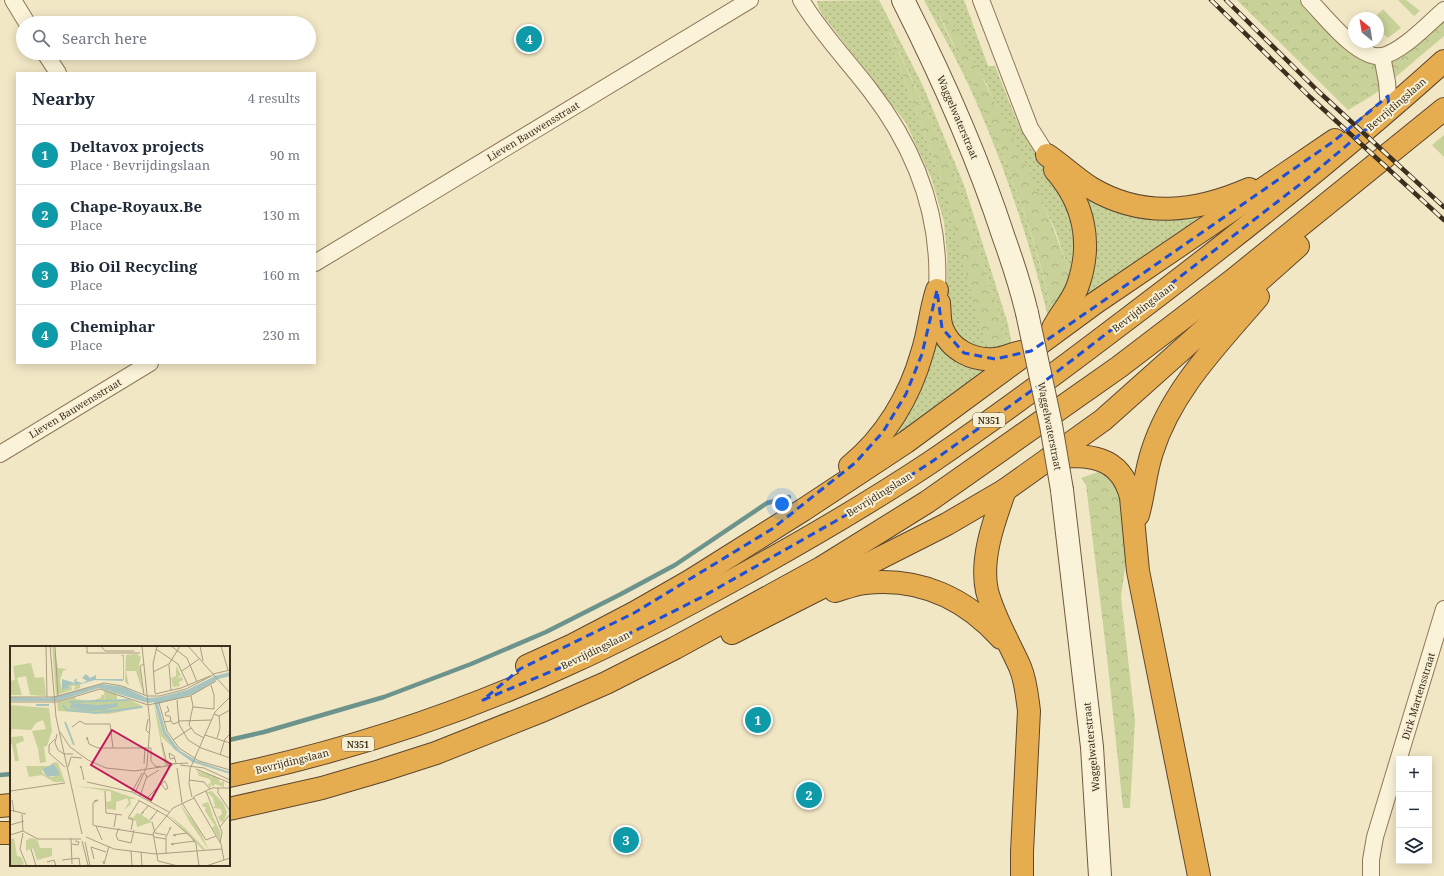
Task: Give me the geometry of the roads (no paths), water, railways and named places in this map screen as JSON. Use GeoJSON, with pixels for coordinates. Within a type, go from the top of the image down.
{"type":"FeatureCollection","features":[{"type":"Feature","properties":{"kind":"highway"},"geometry":{"type":"LineString","coordinates":[[483,700],[520,669],[573,645],[690,581],[906,442],[1095,303],[1389,103],[1444,50]]}},
{"type":"Feature","properties":{"kind":"highway","name":"Bevrijdingslaan"},"geometry":{"type":"LineString","coordinates":[[230,776],[294,762],[349,747],[483,700],[569,664],[702,597],[829,525],[930,463],[1045,382],[1158,296],[1303,182],[1389,103],[1444,62]]}},
{"type":"Feature","properties":{"kind":"highway"},"geometry":{"type":"LineString","coordinates":[[230,809],[322,788],[436,752],[544,710],[606,683],[675,648],[821,568],[927,502],[1125,363],[1233,280],[1444,109]]}},
{"type":"Feature","properties":{"kind":"highway"},"geometry":{"type":"LineString","coordinates":[[675,648],[716,641],[947,524],[1005,490],[1108,415],[1293,250],[1444,123]]}},
{"type":"Feature","properties":{"kind":"highway"},"geometry":{"type":"LineString","coordinates":[[937,290],[942,328],[947,338],[964,353],[974,357],[995,359],[1038,346],[1069,304],[1077,288],[1085,248],[1084,227],[1079,209],[1072,192],[1053,168],[1047,155]]}},
{"type":"Feature","properties":{"kind":"highway"},"geometry":{"type":"LineString","coordinates":[[1047,155],[1090,188],[1112,199],[1136,207],[1162,210],[1187,208],[1213,202],[1262,183],[1298,165]]}},
{"type":"Feature","properties":{"kind":"highway"},"geometry":{"type":"LineString","coordinates":[[1134,531],[1152,452],[1175,399],[1195,371],[1285,263],[1293,250]]}},
{"type":"Feature","properties":{"kind":"highway"},"geometry":{"type":"LineString","coordinates":[[772,529],[855,463],[883,432],[906,394],[922,354],[931,310],[937,290]]}},
{"type":"Feature","properties":{"kind":"highway"},"geometry":{"type":"LineString","coordinates":[[1051,457],[1083,455],[1104,460],[1119,472],[1128,486],[1131,497],[1138,571],[1193,870]]}},
{"type":"Feature","properties":{"kind":"highway"},"geometry":{"type":"LineString","coordinates":[[1005,490],[992,528],[986,569],[987,590],[993,610],[1020,667],[1027,689],[1029,711],[1022,876]]}},
{"type":"Feature","properties":{"kind":"highway"},"geometry":{"type":"LineString","coordinates":[[799,600],[864,583],[894,582],[921,586],[949,596],[975,613],[1012,651]]}},
{"type":"Feature","properties":{"kind":"highway"},"geometry":{"type":"LineString","coordinates":[[0,806],[10,805]]}},
{"type":"Feature","properties":{"kind":"main road","name":"Waggelwaterstraat"},"geometry":{"type":"LineString","coordinates":[[903,0],[945,86],[966,134],[996,213],[1027,313],[1051,425],[1062,490],[1092,747],[1100,876]]}},
{"type":"Feature","properties":{"kind":"street"},"geometry":{"type":"LineString","coordinates":[[13,0],[23,16]]}},
{"type":"Feature","properties":{"kind":"street","name":"Lieven Bauwensstraat"},"geometry":{"type":"LineString","coordinates":[[316,262],[750,0]]}},
{"type":"Feature","properties":{"kind":"street"},"geometry":{"type":"LineString","coordinates":[[802,0],[829,39],[888,115],[904,140],[917,168],[932,216],[938,263],[937,290]]}},
{"type":"Feature","properties":{"kind":"street"},"geometry":{"type":"LineString","coordinates":[[981,0],[1030,128],[1047,155]]}},
{"type":"Feature","properties":{"kind":"street"},"geometry":{"type":"LineString","coordinates":[[1309,0],[1360,50],[1367,54],[1382,56],[1402,45],[1444,10]]}},
{"type":"Feature","properties":{"kind":"street"},"geometry":{"type":"LineString","coordinates":[[1382,56],[1389,103]]}},
{"type":"Feature","properties":{"kind":"street"},"geometry":{"type":"LineString","coordinates":[[50,60],[57,72]]}},
{"type":"Feature","properties":{"kind":"street","name":"Lieven Bauwensstraat"},"geometry":{"type":"LineString","coordinates":[[0,454],[148,364]]}},
{"type":"Feature","properties":{"kind":"street","name":"Dirk Martensstraat"},"geometry":{"type":"LineString","coordinates":[[1371,876],[1371,860],[1375,838],[1444,609]]}},
{"type":"Feature","properties":{"kind":"waterway"},"geometry":{"type":"LineString","coordinates":[[230,740],[264,732],[384,697],[471,664],[546,632],[675,565],[767,503],[789,497]]}},
{"type":"Feature","properties":{"kind":"waterway"},"geometry":{"type":"LineString","coordinates":[[0,775],[10,774]]}},
{"type":"Feature","properties":{"kind":"railway"},"geometry":{"type":"LineString","coordinates":[[1211,0],[1310,97],[1444,220]]}},
{"type":"Feature","properties":{"kind":"railway"},"geometry":{"type":"LineString","coordinates":[[1226,0],[1318,91],[1444,207]]}},
{"type":"Feature","properties":{"kind":"place","name":"Chemiphar"},"geometry":{"type":"Point","coordinates":[529,39]}},
{"type":"Feature","properties":{"kind":"place","name":"Deltavox projects"},"geometry":{"type":"Point","coordinates":[758,720]}},
{"type":"Feature","properties":{"kind":"place","name":"Chape-Royaux.Be"},"geometry":{"type":"Point","coordinates":[809,795]}},
{"type":"Feature","properties":{"kind":"place","name":"Bio Oil Recycling"},"geometry":{"type":"Point","coordinates":[626,840]}}]}
